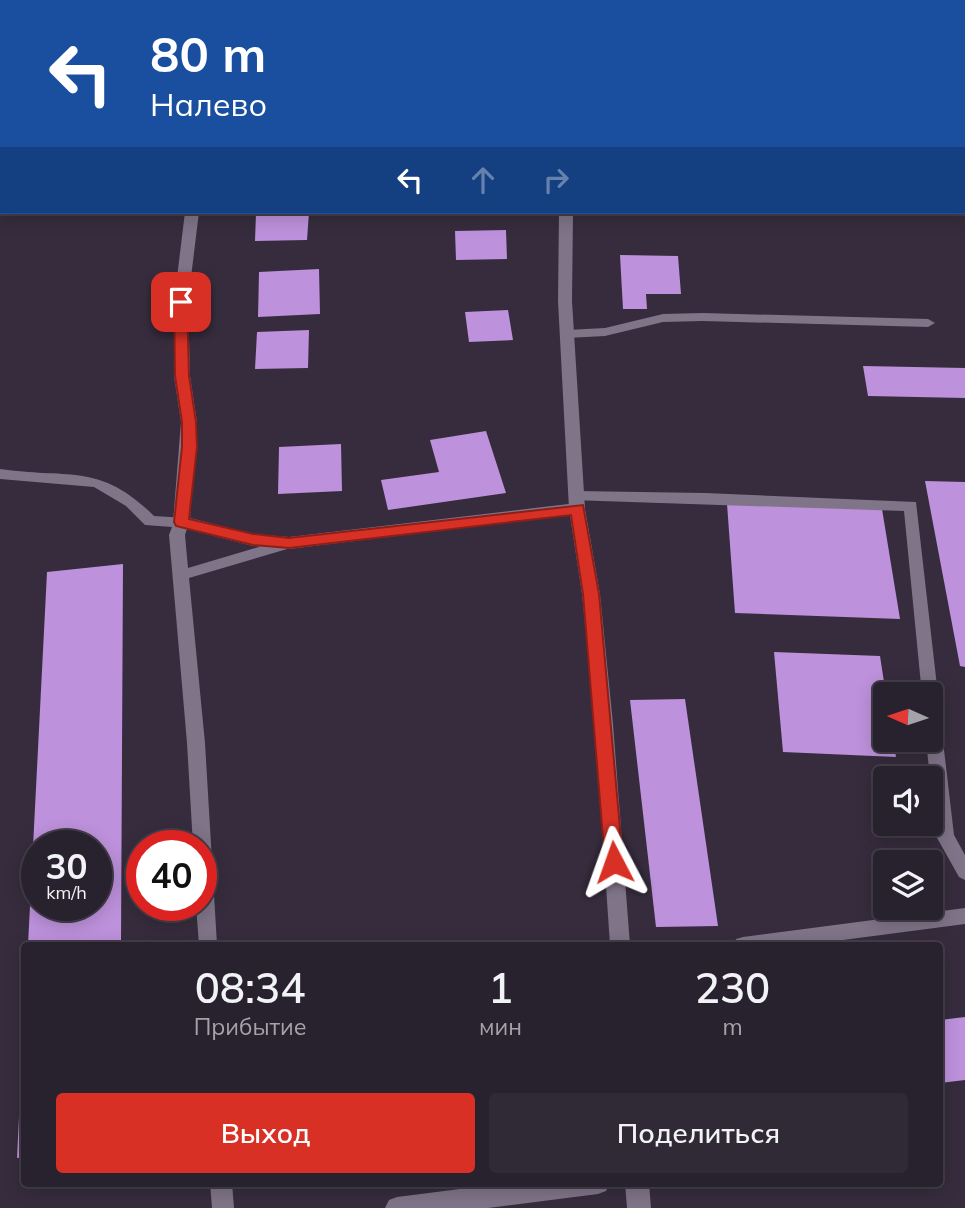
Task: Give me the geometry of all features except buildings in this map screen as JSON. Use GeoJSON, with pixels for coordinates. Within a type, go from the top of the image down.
{"type":"FeatureCollection","features":[{"type":"Feature","properties":{"kind":"street"},"geometry":{"type":"LineString","coordinates":[[192,214],[181,302],[182,376],[189,422],[181,522],[253,540],[289,543],[577,503]]}},
{"type":"Feature","properties":{"kind":"street"},"geometry":{"type":"LineString","coordinates":[[566,214],[567,334],[577,503],[591,594],[603,711],[620,942]]}},
{"type":"Feature","properties":{"kind":"street"},"geometry":{"type":"LineString","coordinates":[[397,1208],[566,1187]]}},
{"type":"Feature","properties":{"kind":"street"},"geometry":{"type":"LineString","coordinates":[[637,1187],[639,1208]]}},
{"type":"Feature","properties":{"kind":"lane"},"geometry":{"type":"LineString","coordinates":[[567,334],[605,331],[653,320],[703,317],[928,323]]}},
{"type":"Feature","properties":{"kind":"lane"},"geometry":{"type":"LineString","coordinates":[[0,474],[45,481],[77,479],[101,482],[131,499],[150,521],[181,522],[177,536],[197,743],[208,942]]}},
{"type":"Feature","properties":{"kind":"lane"},"geometry":{"type":"LineString","coordinates":[[577,503],[705,498],[911,506],[929,682]]}},
{"type":"Feature","properties":{"kind":"lane"},"geometry":{"type":"LineString","coordinates":[[182,575],[289,543]]}},
{"type":"Feature","properties":{"kind":"lane"},"geometry":{"type":"LineString","coordinates":[[936,752],[944,836],[965,872]]}},
{"type":"Feature","properties":{"kind":"lane"},"geometry":{"type":"LineString","coordinates":[[766,942],[965,916]]}},
{"type":"Feature","properties":{"kind":"lane"},"geometry":{"type":"LineString","coordinates":[[221,1187],[223,1208]]}},
{"type":"Feature","properties":{"kind":"route"},"geometry":{"type":"LineString","coordinates":[[181,302],[182,376],[189,422],[189,447],[181,522],[253,540],[289,543],[577,509],[591,594],[614,862]]}}]}
